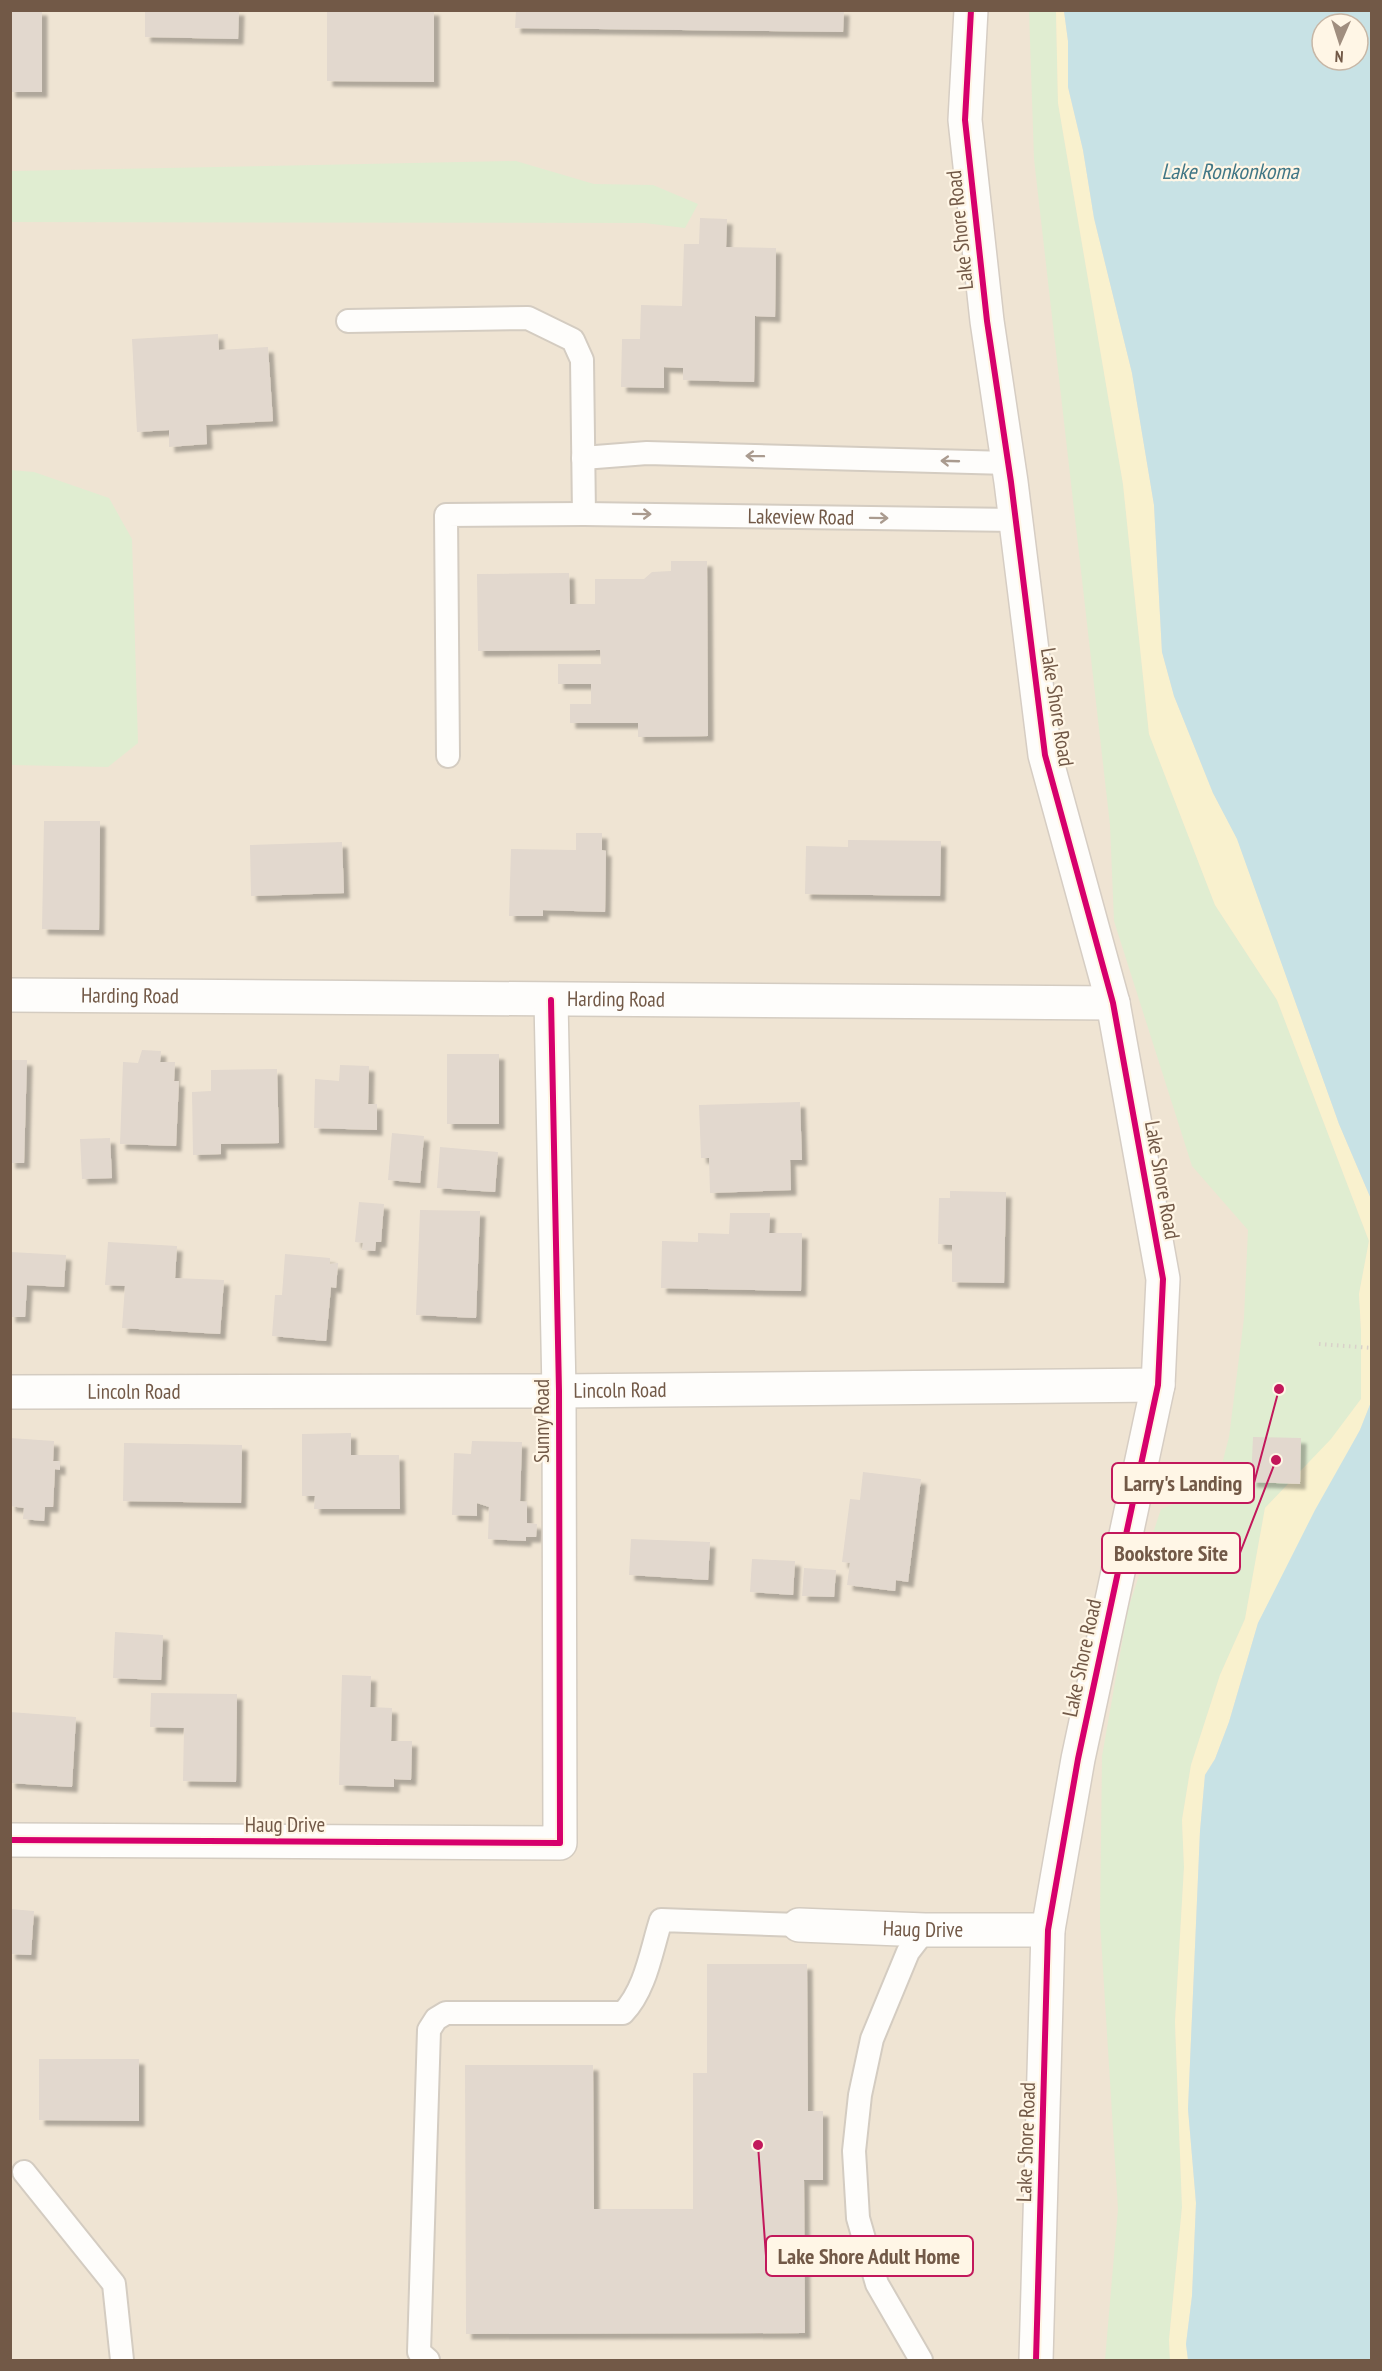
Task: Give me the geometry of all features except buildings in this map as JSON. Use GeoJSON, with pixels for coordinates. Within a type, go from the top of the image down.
{"type":"FeatureCollection","features":[{"type":"Feature","properties":{"kind":"street","name":"Lake Shore Road"},"geometry":{"type":"LineString","coordinates":[[971,10],[965,120],[987,321],[1016,520],[1045,754],[1113,1003],[1163,1279],[1158,1385],[1078,1759],[1048,1930],[1036,2361]]}},
{"type":"Feature","properties":{"kind":"street","name":"Harding Road"},"geometry":{"type":"LineString","coordinates":[[10,995],[1113,1003]]}},
{"type":"Feature","properties":{"kind":"street","name":"Sunny Road"},"geometry":{"type":"LineString","coordinates":[[551,1000],[559,1391],[560,1843]]}},
{"type":"Feature","properties":{"kind":"street","name":"Lincoln Road"},"geometry":{"type":"LineString","coordinates":[[10,1392],[559,1391],[1158,1385]]}},
{"type":"Feature","properties":{"kind":"street","name":"Haug Drive"},"geometry":{"type":"LineString","coordinates":[[10,1840],[560,1843]]}},
{"type":"Feature","properties":{"kind":"street","name":"Haug Drive"},"geometry":{"type":"LineString","coordinates":[[799,1924],[925,1930],[1048,1930]]}},
{"type":"Feature","properties":{"kind":"lane"},"geometry":{"type":"LineString","coordinates":[[348,321],[528,318],[573,340],[582,360],[584,514]]}},
{"type":"Feature","properties":{"kind":"lane"},"geometry":{"type":"LineString","coordinates":[[583,458],[647,453],[1008,463]]}},
{"type":"Feature","properties":{"kind":"lane","name":"Lakeview Road"},"geometry":{"type":"LineString","coordinates":[[448,756],[446,515],[584,514],[1016,520]]}},
{"type":"Feature","properties":{"kind":"lane"},"geometry":{"type":"LineString","coordinates":[[428,2361],[419,2352],[429,2030],[436,2019],[446,2013],[623,2013],[632,2004],[640,1989],[661,1920],[799,1924]]}},
{"type":"Feature","properties":{"kind":"lane"},"geometry":{"type":"LineString","coordinates":[[921,2361],[877,2284],[858,2218],[854,2151],[860,2095],[872,2039],[908,1952],[925,1930]]}},
{"type":"Feature","properties":{"kind":"lane"},"geometry":{"type":"LineString","coordinates":[[24,2172],[114,2284],[122,2361]]}},
{"type":"Feature","properties":{"kind":"path"},"geometry":{"type":"LineString","coordinates":[[1319,1344],[1371,1348]]}},
{"type":"Feature","properties":{"kind":"shaded area"},"geometry":{"type":"Polygon","coordinates":[[[11,11],[1371,11],[1371,2360],[11,2360],[11,11]]]}},
{"type":"Feature","properties":{"kind":"green space"},"geometry":{"type":"Polygon","coordinates":[[[1029,11],[1056,11],[1058,103],[1123,484],[1149,734],[1215,905],[1277,1000],[1369,1241],[1359,1294],[1361,1399],[1332,1439],[1265,1508],[1245,1619],[1220,1675],[1191,1765],[1182,1820],[1184,1867],[1175,2022],[1182,2207],[1169,2340],[1170,2360],[1105,2360],[1118,2209],[1100,1921],[1102,1756],[1128,1609],[1161,1509],[1216,1487],[1229,1437],[1244,1318],[1248,1230],[1192,1166],[1114,921],[1110,825],[1034,159],[1029,11]]]}},
{"type":"Feature","properties":{"kind":"green space"},"geometry":{"type":"Polygon","coordinates":[[[516,161],[594,184],[653,185],[698,204],[685,228],[645,223],[11,222],[11,171],[516,161]]]}},
{"type":"Feature","properties":{"kind":"green space"},"geometry":{"type":"Polygon","coordinates":[[[11,470],[34,472],[109,498],[132,539],[138,743],[108,767],[11,765],[11,470]]]}},
{"type":"Feature","properties":{"kind":"sand"},"geometry":{"type":"Polygon","coordinates":[[[1056,11],[1064,11],[1068,41],[1068,87],[1083,150],[1094,218],[1132,373],[1154,505],[1162,652],[1174,696],[1213,793],[1237,838],[1339,1124],[1371,1199],[1371,1402],[1360,1430],[1258,1623],[1229,1722],[1215,1759],[1205,1775],[1200,1831],[1188,2109],[1196,2203],[1192,2296],[1186,2344],[1188,2360],[1170,2360],[1169,2340],[1182,2207],[1175,2022],[1184,1867],[1182,1820],[1191,1765],[1220,1675],[1245,1619],[1265,1508],[1331,1439],[1361,1399],[1359,1294],[1369,1241],[1277,1000],[1215,905],[1149,734],[1123,484],[1058,103],[1056,11]]]}},
{"type":"Feature","properties":{"kind":"water","name":"Lake Ronkonkoma"},"geometry":{"type":"Polygon","coordinates":[[[1064,11],[1371,11],[1371,1199],[1339,1124],[1237,839],[1213,793],[1174,696],[1162,652],[1154,505],[1132,373],[1094,218],[1083,150],[1068,87],[1068,41],[1064,11]]]}},
{"type":"Feature","properties":{"kind":"water"},"geometry":{"type":"Polygon","coordinates":[[[1371,1402],[1371,2360],[1188,2360],[1186,2344],[1192,2296],[1196,2203],[1188,2109],[1200,1831],[1205,1775],[1215,1759],[1229,1722],[1258,1623],[1315,1510],[1360,1430],[1371,1402]]]}},
{"type":"Feature","properties":{"kind":"cycle path"},"geometry":{"type":"LineString","coordinates":[[971,10],[965,120],[987,321],[1011,482],[1045,755],[1113,1003],[1163,1279],[1158,1385],[1078,1759],[1048,1930],[1036,2360]]}},
{"type":"Feature","properties":{"kind":"cycle path"},"geometry":{"type":"LineString","coordinates":[[10,1840],[560,1843],[559,1391],[551,1000]]}},
{"type":"Feature","properties":{"kind":"place","name":"Larry's Landing"},"geometry":{"type":"Point","coordinates":[1279,1389]}},
{"type":"Feature","properties":{"kind":"place","name":"Bookstore Site"},"geometry":{"type":"Point","coordinates":[1276,1460]}},
{"type":"Feature","properties":{"kind":"place","name":"Lake Shore Adult Home"},"geometry":{"type":"Point","coordinates":[758,2145]}}]}
